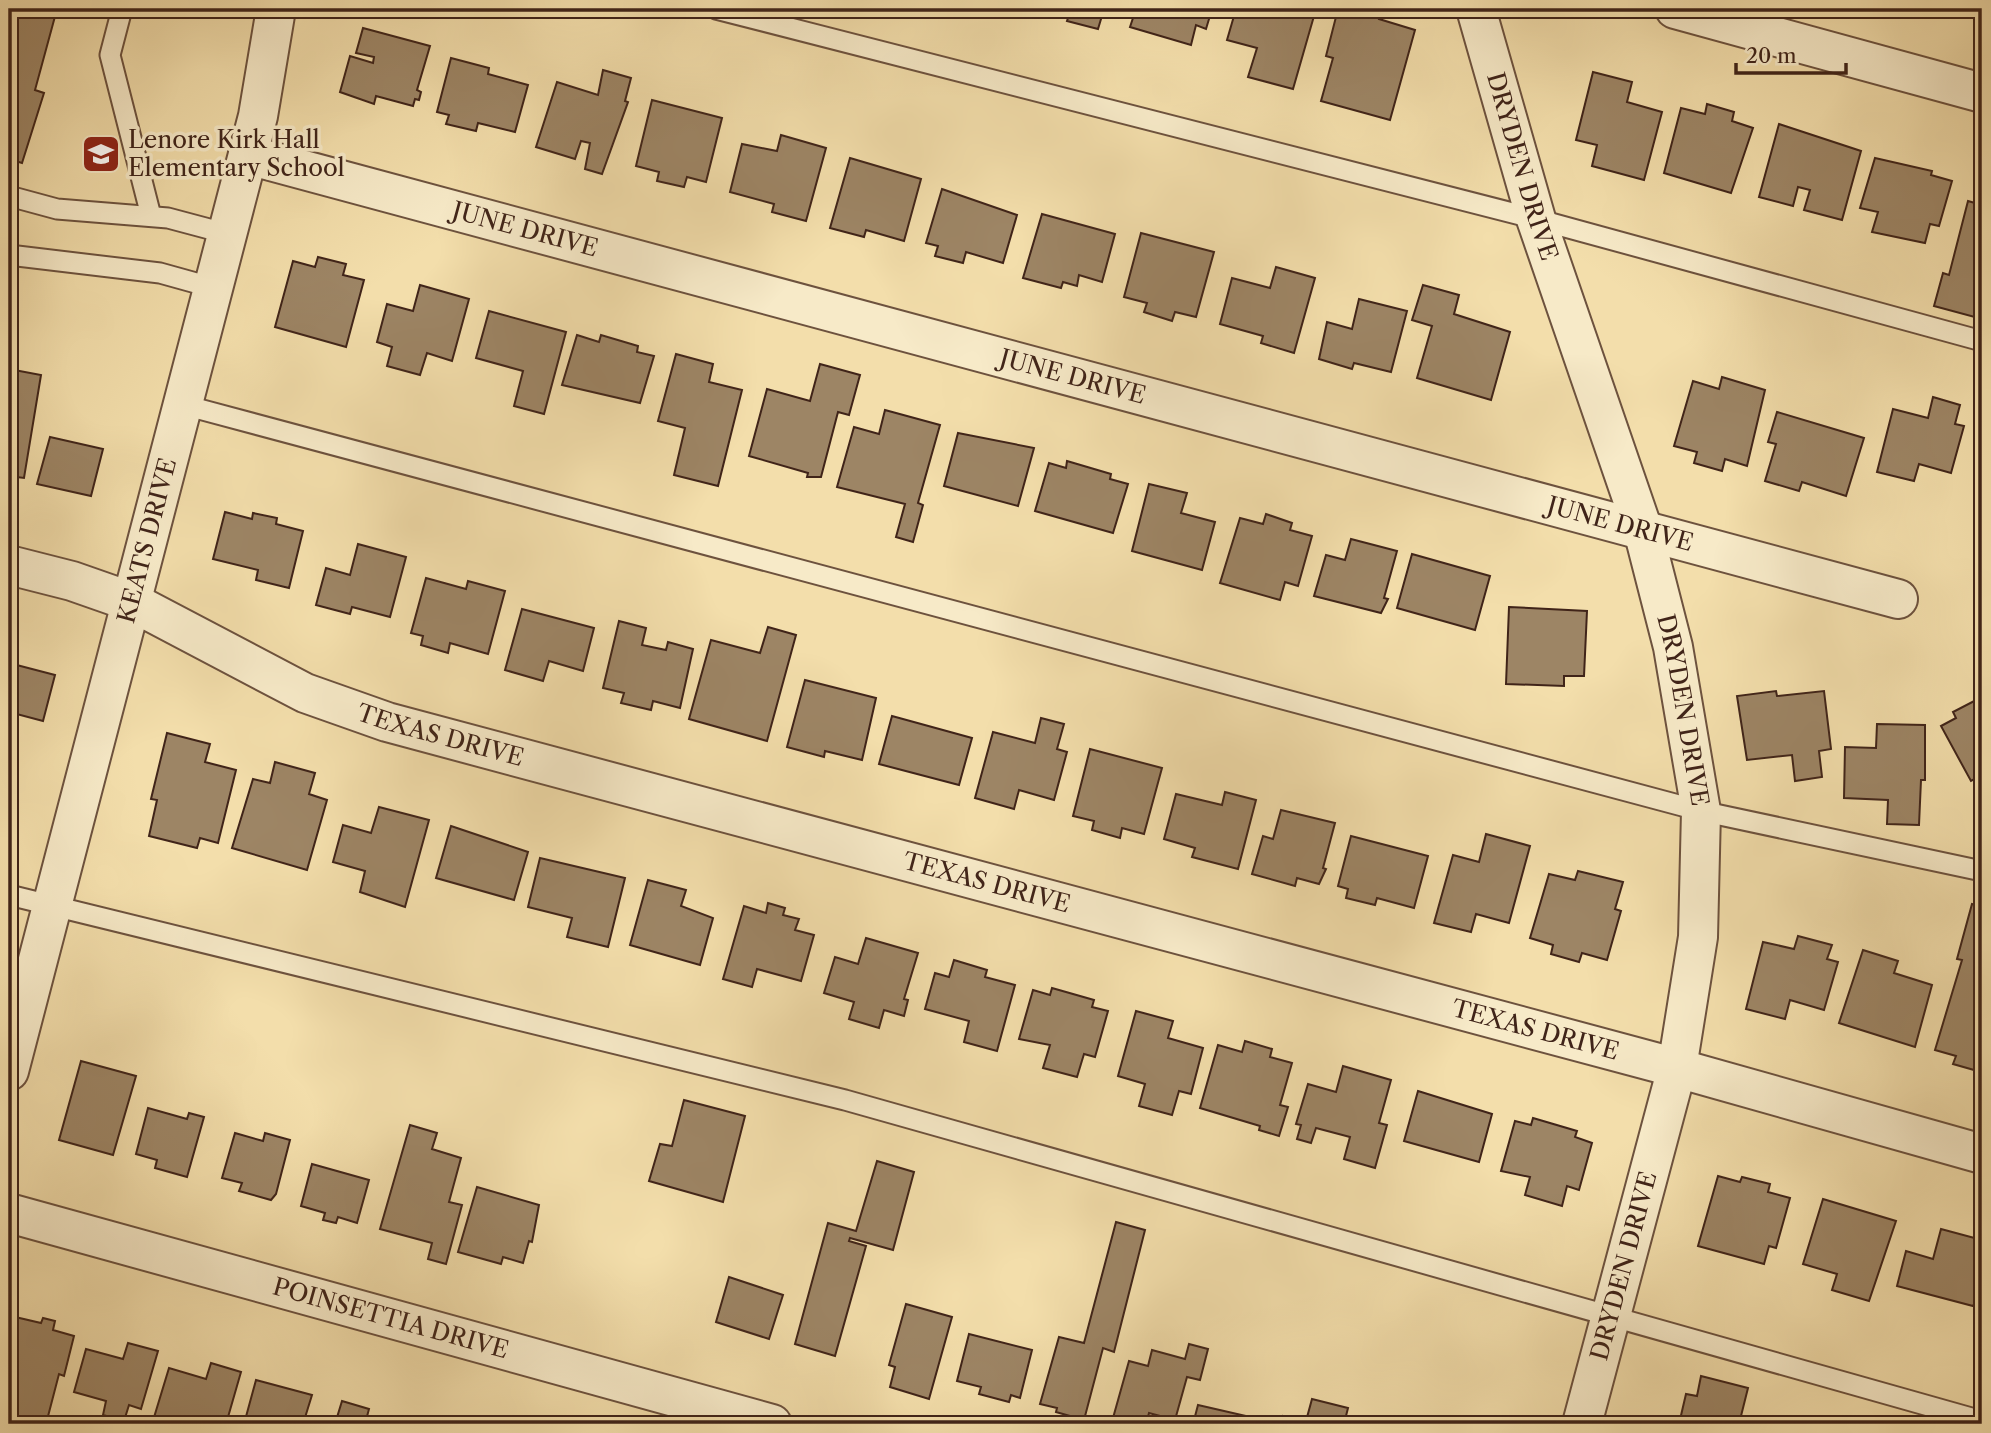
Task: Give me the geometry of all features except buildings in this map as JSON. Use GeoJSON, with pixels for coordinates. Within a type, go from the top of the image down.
{"type":"FeatureCollection","features":[{"type":"Feature","properties":{"kind":"street","name":"KEATS DRIVE"},"geometry":{"type":"LineString","coordinates":[[9,1071],[50,905],[184,405],[258,116],[276,9]]}},
{"type":"Feature","properties":{"kind":"street","name":"DRYDEN DRIVE"},"geometry":{"type":"LineString","coordinates":[[1476,9],[1536,219],[1643,530],[1673,647],[1701,811],[1698,937],[1677,1069],[1582,1424]]}},
{"type":"Feature","properties":{"kind":"street"},"geometry":{"type":"LineString","coordinates":[[1675,9],[1982,93]]}},
{"type":"Feature","properties":{"kind":"street","name":"JUNE DRIVE"},"geometry":{"type":"LineString","coordinates":[[248,155],[1898,599]]}},
{"type":"Feature","properties":{"kind":"street","name":"TEXAS DRIVE"},"geometry":{"type":"LineString","coordinates":[[9,565],[72,581],[132,601],[304,693],[387,722],[1677,1069],[1982,1154]]}},
{"type":"Feature","properties":{"kind":"street","name":"POINSETTIA DRIVE"},"geometry":{"type":"LineString","coordinates":[[9,1213],[772,1424]]}},
{"type":"Feature","properties":{"kind":"lane"},"geometry":{"type":"LineString","coordinates":[[122,9],[110,55],[151,216]]}},
{"type":"Feature","properties":{"kind":"lane"},"geometry":{"type":"LineString","coordinates":[[716,9],[1536,219],[1982,341]]}},
{"type":"Feature","properties":{"kind":"lane"},"geometry":{"type":"LineString","coordinates":[[9,196],[57,209],[168,218],[228,234]]}},
{"type":"Feature","properties":{"kind":"lane"},"geometry":{"type":"LineString","coordinates":[[9,255],[160,272],[214,288]]}},
{"type":"Feature","properties":{"kind":"lane"},"geometry":{"type":"LineString","coordinates":[[184,405],[1701,811],[1982,871]]}},
{"type":"Feature","properties":{"kind":"lane"},"geometry":{"type":"LineString","coordinates":[[9,895],[845,1100],[1982,1422]]}},
{"type":"Feature","properties":{"kind":"place","name":"Lenore Kirk Hall Elementary School"},"geometry":{"type":"Point","coordinates":[101,154]}}]}
